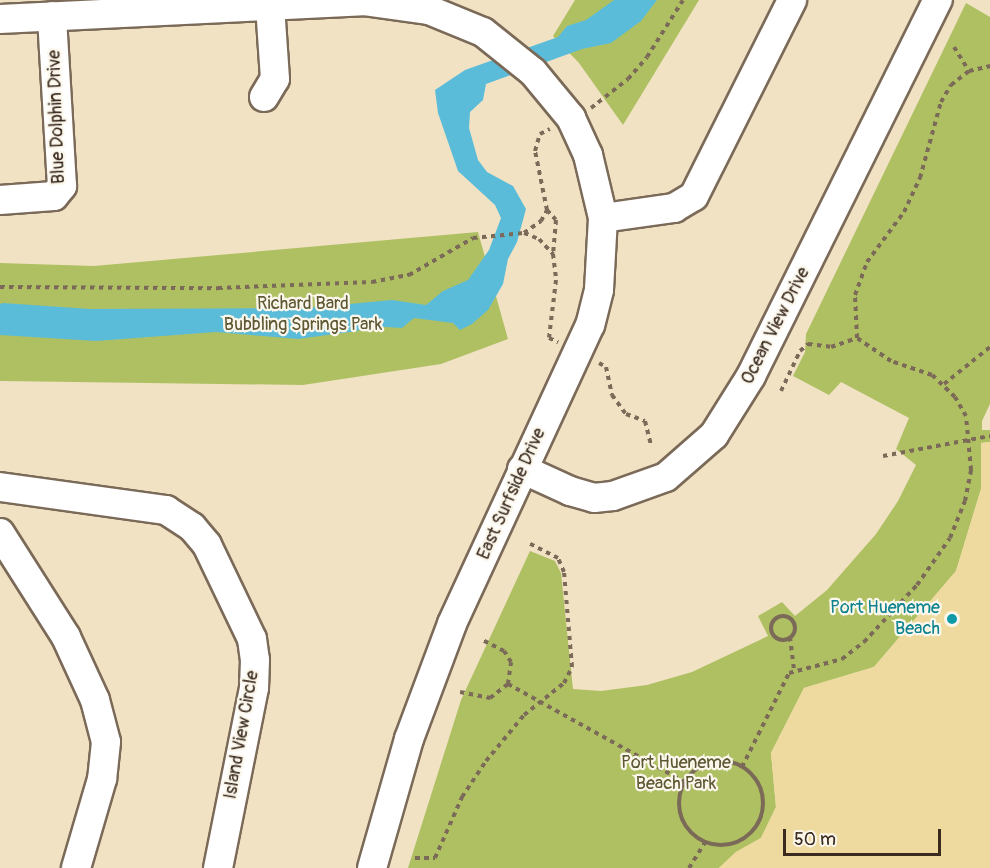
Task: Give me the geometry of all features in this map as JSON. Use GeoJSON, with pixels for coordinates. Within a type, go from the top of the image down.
{"type":"FeatureCollection","features":[{"type":"Feature","properties":{"kind":"street"},"geometry":{"type":"LineString","coordinates":[[603,218],[674,208],[694,196],[792,0]]}},
{"type":"Feature","properties":{"kind":"street","name":"East Surfside Drive"},"geometry":{"type":"LineString","coordinates":[[0,19],[67,10],[261,6],[363,1],[429,10],[461,21],[505,47],[533,72],[571,118],[588,155],[603,218],[599,290],[590,325],[452,624],[419,711],[372,868]]}},
{"type":"Feature","properties":{"kind":"street","name":"Ocean View Drive"},"geometry":{"type":"LineString","coordinates":[[522,469],[570,491],[594,498],[613,496],[666,477],[714,435],[751,376],[934,9]]}},
{"type":"Feature","properties":{"kind":"street","name":"Blue Dolphin Drive"},"geometry":{"type":"LineString","coordinates":[[0,200],[54,196],[62,186],[67,10]]}},
{"type":"Feature","properties":{"kind":"street","name":"Island View Circle"},"geometry":{"type":"LineString","coordinates":[[0,487],[166,510],[192,527],[207,545],[252,639],[255,660],[254,688],[218,868]]}},
{"type":"Feature","properties":{"kind":"street"},"geometry":{"type":"LineString","coordinates":[[0,532],[66,637],[94,700],[105,742],[97,799],[76,868]]}},
{"type":"Feature","properties":{"kind":"path"},"geometry":{"type":"LineString","coordinates":[[598,104],[647,57],[683,0]]}},
{"type":"Feature","properties":{"kind":"path"},"geometry":{"type":"LineString","coordinates":[[954,47],[969,71]]}},
{"type":"Feature","properties":{"kind":"path"},"geometry":{"type":"LineString","coordinates":[[794,670],[842,659],[864,642],[917,585],[950,538],[965,501],[971,470],[966,416],[944,384],[868,349],[857,338],[855,296],[859,278],[904,212],[920,178],[941,102],[951,85],[969,71],[990,66]]}},
{"type":"Feature","properties":{"kind":"path"},"geometry":{"type":"LineString","coordinates":[[540,134],[536,167],[547,210],[556,219],[553,254],[556,280],[549,338]]}},
{"type":"Feature","properties":{"kind":"path"},"geometry":{"type":"LineString","coordinates":[[0,287],[218,288],[372,282],[409,275],[473,238],[524,233],[541,221],[547,210]]}},
{"type":"Feature","properties":{"kind":"path"},"geometry":{"type":"LineString","coordinates":[[524,233],[539,239],[553,254]]}},
{"type":"Feature","properties":{"kind":"path"},"geometry":{"type":"LineString","coordinates":[[781,391],[800,351],[808,344],[831,347],[857,338]]}},
{"type":"Feature","properties":{"kind":"path"},"geometry":{"type":"LineString","coordinates":[[944,384],[990,347]]}},
{"type":"Feature","properties":{"kind":"path"},"geometry":{"type":"LineString","coordinates":[[606,367],[612,395],[626,414],[645,421],[651,445]]}},
{"type":"Feature","properties":{"kind":"path"},"geometry":{"type":"LineString","coordinates":[[883,456],[915,453],[933,444],[990,436]]}},
{"type":"Feature","properties":{"kind":"path"},"geometry":{"type":"LineString","coordinates":[[416,858],[435,858],[462,797],[486,761],[524,715],[564,683],[572,667],[564,572],[558,558],[529,543]]}},
{"type":"Feature","properties":{"kind":"path"},"geometry":{"type":"LineString","coordinates":[[742,767],[794,670],[790,637],[795,631],[793,620],[787,616],[776,618],[771,627],[773,635],[783,639],[790,637]]}},
{"type":"Feature","properties":{"kind":"path"},"geometry":{"type":"LineString","coordinates":[[460,692],[490,698],[508,684],[511,662],[504,651],[482,640]]}},
{"type":"Feature","properties":{"kind":"path"},"geometry":{"type":"LineString","coordinates":[[508,684],[685,782]]}},
{"type":"Feature","properties":{"kind":"path"},"geometry":{"type":"LineString","coordinates":[[730,762],[742,767],[760,788],[763,801],[758,821],[745,837],[732,843],[705,842],[684,823],[680,795],[685,782],[693,771],[710,763],[730,762]]}},
{"type":"Feature","properties":{"kind":"path"},"geometry":{"type":"LineString","coordinates":[[688,868],[705,842]]}},
{"type":"Feature","properties":{"kind":"green space"},"geometry":{"type":"Polygon","coordinates":[[[575,0],[699,0],[623,125],[579,63],[553,36],[575,0]]]}},
{"type":"Feature","properties":{"kind":"green space","name":"Port Hueneme Beach Park"},"geometry":{"type":"Polygon","coordinates":[[[966,3],[990,17],[990,404],[982,421],[982,430],[990,430],[990,442],[981,443],[981,489],[956,571],[874,667],[804,688],[771,753],[776,807],[761,838],[736,852],[719,868],[408,868],[461,700],[530,551],[555,561],[561,573],[573,689],[601,691],[647,685],[692,672],[768,636],[758,616],[782,602],[795,616],[827,590],[876,534],[898,501],[916,465],[896,449],[909,418],[841,382],[829,395],[793,376],[805,352],[806,334],[966,3]]]}},
{"type":"Feature","properties":{"kind":"green space","name":"Richard Bard Bubbling Springs Park"},"geometry":{"type":"Polygon","coordinates":[[[478,232],[508,339],[441,364],[303,385],[0,381],[0,263],[94,266],[478,232]]]}},
{"type":"Feature","properties":{"kind":"sand","name":"Port Hueneme Beach"},"geometry":{"type":"Polygon","coordinates":[[[990,442],[990,868],[719,868],[736,852],[761,838],[776,807],[771,753],[804,688],[874,667],[956,571],[981,489],[981,443],[990,442]]]}},
{"type":"Feature","properties":{"kind":"water"},"geometry":{"type":"Polygon","coordinates":[[[614,0],[657,0],[641,21],[611,43],[582,49],[486,84],[483,100],[470,112],[469,128],[478,160],[487,172],[513,186],[526,209],[517,242],[508,259],[503,284],[488,310],[472,324],[460,330],[453,323],[414,318],[402,328],[370,326],[357,331],[298,339],[216,332],[96,341],[0,335],[0,304],[3,303],[90,309],[307,308],[392,300],[426,305],[443,291],[468,280],[489,250],[501,218],[495,205],[458,171],[438,113],[435,90],[465,70],[558,37],[567,26],[586,20],[614,0]]]}},
{"type":"Feature","properties":{"kind":"place","name":"Port Hueneme Beach"},"geometry":{"type":"Point","coordinates":[952,619]}}]}
